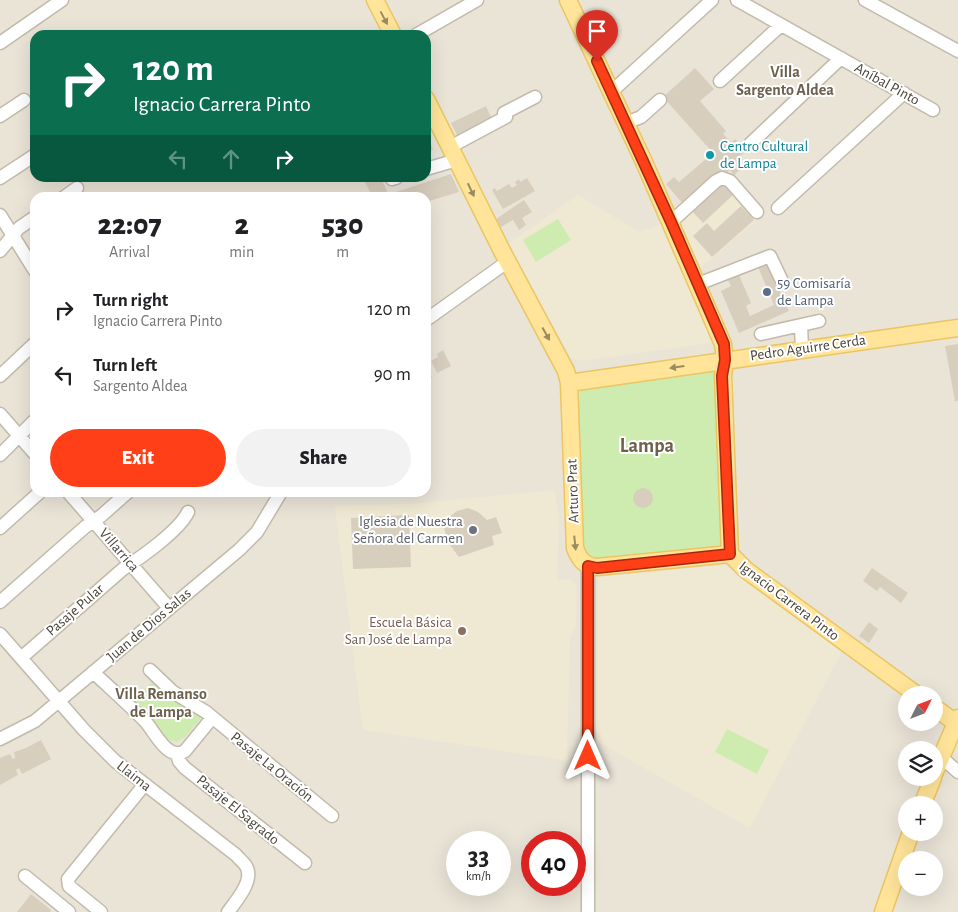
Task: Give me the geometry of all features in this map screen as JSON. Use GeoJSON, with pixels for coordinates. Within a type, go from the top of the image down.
{"type":"FeatureCollection","features":[{"type":"Feature","properties":{"kind":"main road"},"geometry":{"type":"LineString","coordinates":[[375,0],[390,30]]}},
{"type":"Feature","properties":{"kind":"main road"},"geometry":{"type":"LineString","coordinates":[[568,0],[671,222],[724,344],[725,360],[722,376],[730,554]]}},
{"type":"Feature","properties":{"kind":"main road","name":"Arturo Prat"},"geometry":{"type":"LineString","coordinates":[[431,109],[507,262],[563,363],[569,383],[575,548],[579,558],[588,566]]}},
{"type":"Feature","properties":{"kind":"main road","name":"Pedro Aguirre Cerda"},"geometry":{"type":"LineString","coordinates":[[569,383],[958,328]]}},
{"type":"Feature","properties":{"kind":"main road","name":"Ignacio Carrera Pinto"},"geometry":{"type":"LineString","coordinates":[[588,566],[597,568],[730,554],[746,570],[905,686]]}},
{"type":"Feature","properties":{"kind":"main road"},"geometry":{"type":"LineString","coordinates":[[943,712],[957,720],[943,752]]}},
{"type":"Feature","properties":{"kind":"main road"},"geometry":{"type":"LineString","coordinates":[[883,912],[908,841]]}},
{"type":"Feature","properties":{"kind":"street"},"geometry":{"type":"LineString","coordinates":[[0,43],[62,0]]}},
{"type":"Feature","properties":{"kind":"street"},"geometry":{"type":"LineString","coordinates":[[425,30],[477,0]]}},
{"type":"Feature","properties":{"kind":"street"},"geometry":{"type":"LineString","coordinates":[[611,92],[712,0]]}},
{"type":"Feature","properties":{"kind":"street","name":"Aníbal Pinto"},"geometry":{"type":"LineString","coordinates":[[737,0],[933,110]]}},
{"type":"Feature","properties":{"kind":"street"},"geometry":{"type":"LineString","coordinates":[[865,0],[958,51]]}},
{"type":"Feature","properties":{"kind":"street"},"geometry":{"type":"LineString","coordinates":[[720,81],[781,25]]}},
{"type":"Feature","properties":{"kind":"street"},"geometry":{"type":"LineString","coordinates":[[750,144],[841,58]]}},
{"type":"Feature","properties":{"kind":"street"},"geometry":{"type":"LineString","coordinates":[[778,208],[904,93]]}},
{"type":"Feature","properties":{"kind":"street"},"geometry":{"type":"LineString","coordinates":[[431,166],[454,153],[506,117],[504,113],[535,96]]}},
{"type":"Feature","properties":{"kind":"street"},"geometry":{"type":"LineString","coordinates":[[0,116],[24,100]]}},
{"type":"Feature","properties":{"kind":"street"},"geometry":{"type":"LineString","coordinates":[[626,123],[641,117],[660,100]]}},
{"type":"Feature","properties":{"kind":"street"},"geometry":{"type":"LineString","coordinates":[[0,178],[30,158]]}},
{"type":"Feature","properties":{"kind":"street"},"geometry":{"type":"LineString","coordinates":[[671,222],[722,178],[730,181],[757,212]]}},
{"type":"Feature","properties":{"kind":"street"},"geometry":{"type":"LineString","coordinates":[[72,192],[77,188]]}},
{"type":"Feature","properties":{"kind":"street"},"geometry":{"type":"LineString","coordinates":[[0,215],[30,263]]}},
{"type":"Feature","properties":{"kind":"street"},"geometry":{"type":"LineString","coordinates":[[0,252],[19,228],[30,220]]}},
{"type":"Feature","properties":{"kind":"street"},"geometry":{"type":"LineString","coordinates":[[698,284],[770,256],[781,279]]}},
{"type":"Feature","properties":{"kind":"street"},"geometry":{"type":"LineString","coordinates":[[431,316],[507,262]]}},
{"type":"Feature","properties":{"kind":"street"},"geometry":{"type":"LineString","coordinates":[[761,334],[819,321]]}},
{"type":"Feature","properties":{"kind":"street"},"geometry":{"type":"LineString","coordinates":[[801,325],[802,349]]}},
{"type":"Feature","properties":{"kind":"street"},"geometry":{"type":"LineString","coordinates":[[0,376],[30,348]]}},
{"type":"Feature","properties":{"kind":"street"},"geometry":{"type":"LineString","coordinates":[[0,414],[30,448]]}},
{"type":"Feature","properties":{"kind":"street"},"geometry":{"type":"LineString","coordinates":[[0,455],[30,425]]}},
{"type":"Feature","properties":{"kind":"street"},"geometry":{"type":"LineString","coordinates":[[0,528],[34,497]]}},
{"type":"Feature","properties":{"kind":"street","name":"Villarrica"},"geometry":{"type":"LineString","coordinates":[[72,497],[169,608]]}},
{"type":"Feature","properties":{"kind":"street"},"geometry":{"type":"LineString","coordinates":[[0,602],[122,497]]}},
{"type":"Feature","properties":{"kind":"street","name":"Juan de Dios Salas"},"geometry":{"type":"LineString","coordinates":[[0,739],[35,721],[248,541],[263,523],[278,497]]}},
{"type":"Feature","properties":{"kind":"street","name":"Pasaje Pular"},"geometry":{"type":"LineString","coordinates":[[21,658],[123,569],[139,559],[179,524],[188,512]]}},
{"type":"Feature","properties":{"kind":"street"},"geometry":{"type":"LineString","coordinates":[[588,566],[588,912]]}},
{"type":"Feature","properties":{"kind":"street","name":"Llaima"},"geometry":{"type":"LineString","coordinates":[[0,634],[96,743],[116,761],[236,855],[247,868],[248,876],[244,891],[228,912]]}},
{"type":"Feature","properties":{"kind":"street","name":"Pasaje La Oración"},"geometry":{"type":"LineString","coordinates":[[150,670],[173,692],[199,707],[332,816]]}},
{"type":"Feature","properties":{"kind":"street","name":"Pasaje El Sagrado"},"geometry":{"type":"LineString","coordinates":[[93,672],[146,722],[166,748],[176,754],[185,768],[304,863]]}},
{"type":"Feature","properties":{"kind":"street"},"geometry":{"type":"LineString","coordinates":[[176,754],[181,754],[185,751],[212,718]]}},
{"type":"Feature","properties":{"kind":"street"},"geometry":{"type":"LineString","coordinates":[[943,758],[958,772]]}},
{"type":"Feature","properties":{"kind":"street"},"geometry":{"type":"LineString","coordinates":[[101,912],[69,886],[68,879],[145,784]]}},
{"type":"Feature","properties":{"kind":"street"},"geometry":{"type":"LineString","coordinates":[[26,876],[70,912]]}},
{"type":"Feature","properties":{"kind":"shaded area"},"geometry":{"type":"Polygon","coordinates":[[[0,0],[958,0],[958,912],[0,912],[0,0]]]}},
{"type":"Feature","properties":{"kind":"shaded area"},"geometry":{"type":"Polygon","coordinates":[[[441,154],[450,173],[431,179],[431,156],[441,154]]]}},
{"type":"Feature","properties":{"kind":"shaded area"},"geometry":{"type":"Polygon","coordinates":[[[721,180],[757,220],[700,268],[679,220],[721,180]]]}},
{"type":"Feature","properties":{"kind":"shaded area"},"geometry":{"type":"Polygon","coordinates":[[[390,182],[420,182],[393,190],[390,182]]]}},
{"type":"Feature","properties":{"kind":"shaded area"},"geometry":{"type":"Polygon","coordinates":[[[578,195],[639,232],[661,224],[709,333],[710,343],[583,361],[571,358],[508,244],[578,195]]]}},
{"type":"Feature","properties":{"kind":"shaded area","name":"Escuela Básica San José de Lampa"},"geometry":{"type":"Polygon","coordinates":[[[554,490],[559,513],[557,580],[571,579],[577,587],[576,625],[570,638],[567,752],[569,761],[363,730],[335,506],[411,504],[554,490]]]}},
{"type":"Feature","properties":{"kind":"shaded area"},"geometry":{"type":"Polygon","coordinates":[[[725,565],[842,651],[750,828],[597,741],[598,577],[725,565]]]}},
{"type":"Feature","properties":{"kind":"green space"},"geometry":{"type":"Polygon","coordinates":[[[558,219],[571,240],[536,262],[523,240],[558,219]]]}},
{"type":"Feature","properties":{"kind":"green space"},"geometry":{"type":"Polygon","coordinates":[[[709,369],[714,373],[718,383],[725,543],[720,551],[597,562],[582,551],[577,396],[583,388],[709,369]]]}},
{"type":"Feature","properties":{"kind":"green space"},"geometry":{"type":"Polygon","coordinates":[[[153,681],[178,703],[192,709],[202,717],[185,737],[176,742],[167,738],[133,700],[153,681]]]}},
{"type":"Feature","properties":{"kind":"green space"},"geometry":{"type":"Polygon","coordinates":[[[727,729],[769,750],[757,774],[715,752],[727,729]]]}},
{"type":"Feature","properties":{"kind":"building"},"geometry":{"type":"Polygon","coordinates":[[[695,68],[714,89],[700,101],[726,131],[723,134],[731,142],[735,139],[746,151],[736,159],[743,167],[734,175],[730,170],[723,175],[720,172],[684,205],[666,184],[674,177],[679,182],[713,153],[663,97],[695,68]]]}},
{"type":"Feature","properties":{"kind":"building"},"geometry":{"type":"Polygon","coordinates":[[[486,106],[492,119],[459,139],[451,123],[486,106]]]}},
{"type":"Feature","properties":{"kind":"building"},"geometry":{"type":"Polygon","coordinates":[[[451,174],[459,192],[431,200],[431,192],[396,192],[431,182],[451,174]]]}},
{"type":"Feature","properties":{"kind":"building"},"geometry":{"type":"Polygon","coordinates":[[[527,178],[535,191],[503,209],[492,190],[495,188],[497,191],[509,184],[512,188],[517,185],[515,182],[519,179],[520,182],[527,178]]]}},
{"type":"Feature","properties":{"kind":"building"},"geometry":{"type":"Polygon","coordinates":[[[722,181],[734,194],[703,223],[691,210],[722,181]]]}},
{"type":"Feature","properties":{"kind":"building"},"geometry":{"type":"Polygon","coordinates":[[[365,182],[383,182],[387,192],[370,192],[365,182]]]}},
{"type":"Feature","properties":{"kind":"building"},"geometry":{"type":"Polygon","coordinates":[[[524,200],[532,212],[522,218],[526,225],[519,230],[513,220],[501,227],[496,219],[524,200]]]}},
{"type":"Feature","properties":{"kind":"building"},"geometry":{"type":"Polygon","coordinates":[[[741,206],[754,220],[712,257],[693,236],[707,223],[714,231],[741,206]]]}},
{"type":"Feature","properties":{"kind":"building"},"geometry":{"type":"Polygon","coordinates":[[[768,263],[789,311],[739,333],[721,291],[731,286],[728,280],[739,275],[751,303],[746,306],[750,316],[774,305],[758,267],[768,263]]]}},
{"type":"Feature","properties":{"kind":"building"},"geometry":{"type":"Polygon","coordinates":[[[958,344],[958,401],[955,401],[945,346],[958,344]]]}},
{"type":"Feature","properties":{"kind":"building"},"geometry":{"type":"Polygon","coordinates":[[[443,350],[451,366],[437,373],[431,361],[438,357],[437,354],[443,350]]]}},
{"type":"Feature","properties":{"kind":"building"},"geometry":{"type":"Polygon","coordinates":[[[643,488],[650,491],[653,498],[650,505],[643,508],[636,505],[633,498],[636,491],[643,488]]]}},
{"type":"Feature","properties":{"kind":"building","name":"Iglesia de Nuestra Señora del Carmen"},"geometry":{"type":"Polygon","coordinates":[[[468,508],[478,512],[487,520],[496,517],[502,533],[492,536],[494,545],[459,557],[447,541],[444,527],[448,518],[457,511],[468,508]]]}},
{"type":"Feature","properties":{"kind":"building"},"geometry":{"type":"Polygon","coordinates":[[[409,515],[411,567],[353,569],[351,518],[409,515]]]}},
{"type":"Feature","properties":{"kind":"building"},"geometry":{"type":"Polygon","coordinates":[[[872,568],[908,593],[901,603],[880,587],[877,591],[863,581],[872,568]]]}},
{"type":"Feature","properties":{"kind":"building"},"geometry":{"type":"Polygon","coordinates":[[[869,622],[878,629],[869,643],[859,636],[869,622]]]}},
{"type":"Feature","properties":{"kind":"building"},"geometry":{"type":"Polygon","coordinates":[[[41,740],[51,759],[22,774],[19,768],[16,770],[18,775],[0,785],[0,758],[10,754],[13,759],[15,758],[14,752],[41,740]]]}},
{"type":"Feature","properties":{"kind":"building"},"geometry":{"type":"Polygon","coordinates":[[[31,894],[51,910],[50,912],[17,912],[31,894]]]}},
{"type":"Feature","properties":{"kind":"place","name":"Centro Cultural de Lampa"},"geometry":{"type":"Point","coordinates":[710,155]}},
{"type":"Feature","properties":{"kind":"place","name":"59 Comisaría de Lampa"},"geometry":{"type":"Point","coordinates":[767,292]}},
{"type":"Feature","properties":{"kind":"place","name":"Iglesia de Nuestra Señora del Carmen"},"geometry":{"type":"Point","coordinates":[473,530]}},
{"type":"Feature","properties":{"kind":"place","name":"Escuela Básica San José de Lampa"},"geometry":{"type":"Point","coordinates":[462,631]}},
{"type":"Feature","properties":{"kind":"district","name":"Villa Sargento Aldea"},"geometry":{"type":"Point","coordinates":[785,81]}},
{"type":"Feature","properties":{"kind":"district","name":"Lampa"},"geometry":{"type":"Point","coordinates":[647,446]}},
{"type":"Feature","properties":{"kind":"district","name":"Villa Remanso de Lampa"},"geometry":{"type":"Point","coordinates":[161,703]}},
{"type":"Feature","properties":{"kind":"route"},"geometry":{"type":"LineString","coordinates":[[588,756],[588,566],[597,568],[730,554],[722,376],[725,360],[724,344],[671,222],[597,61]]}}]}
